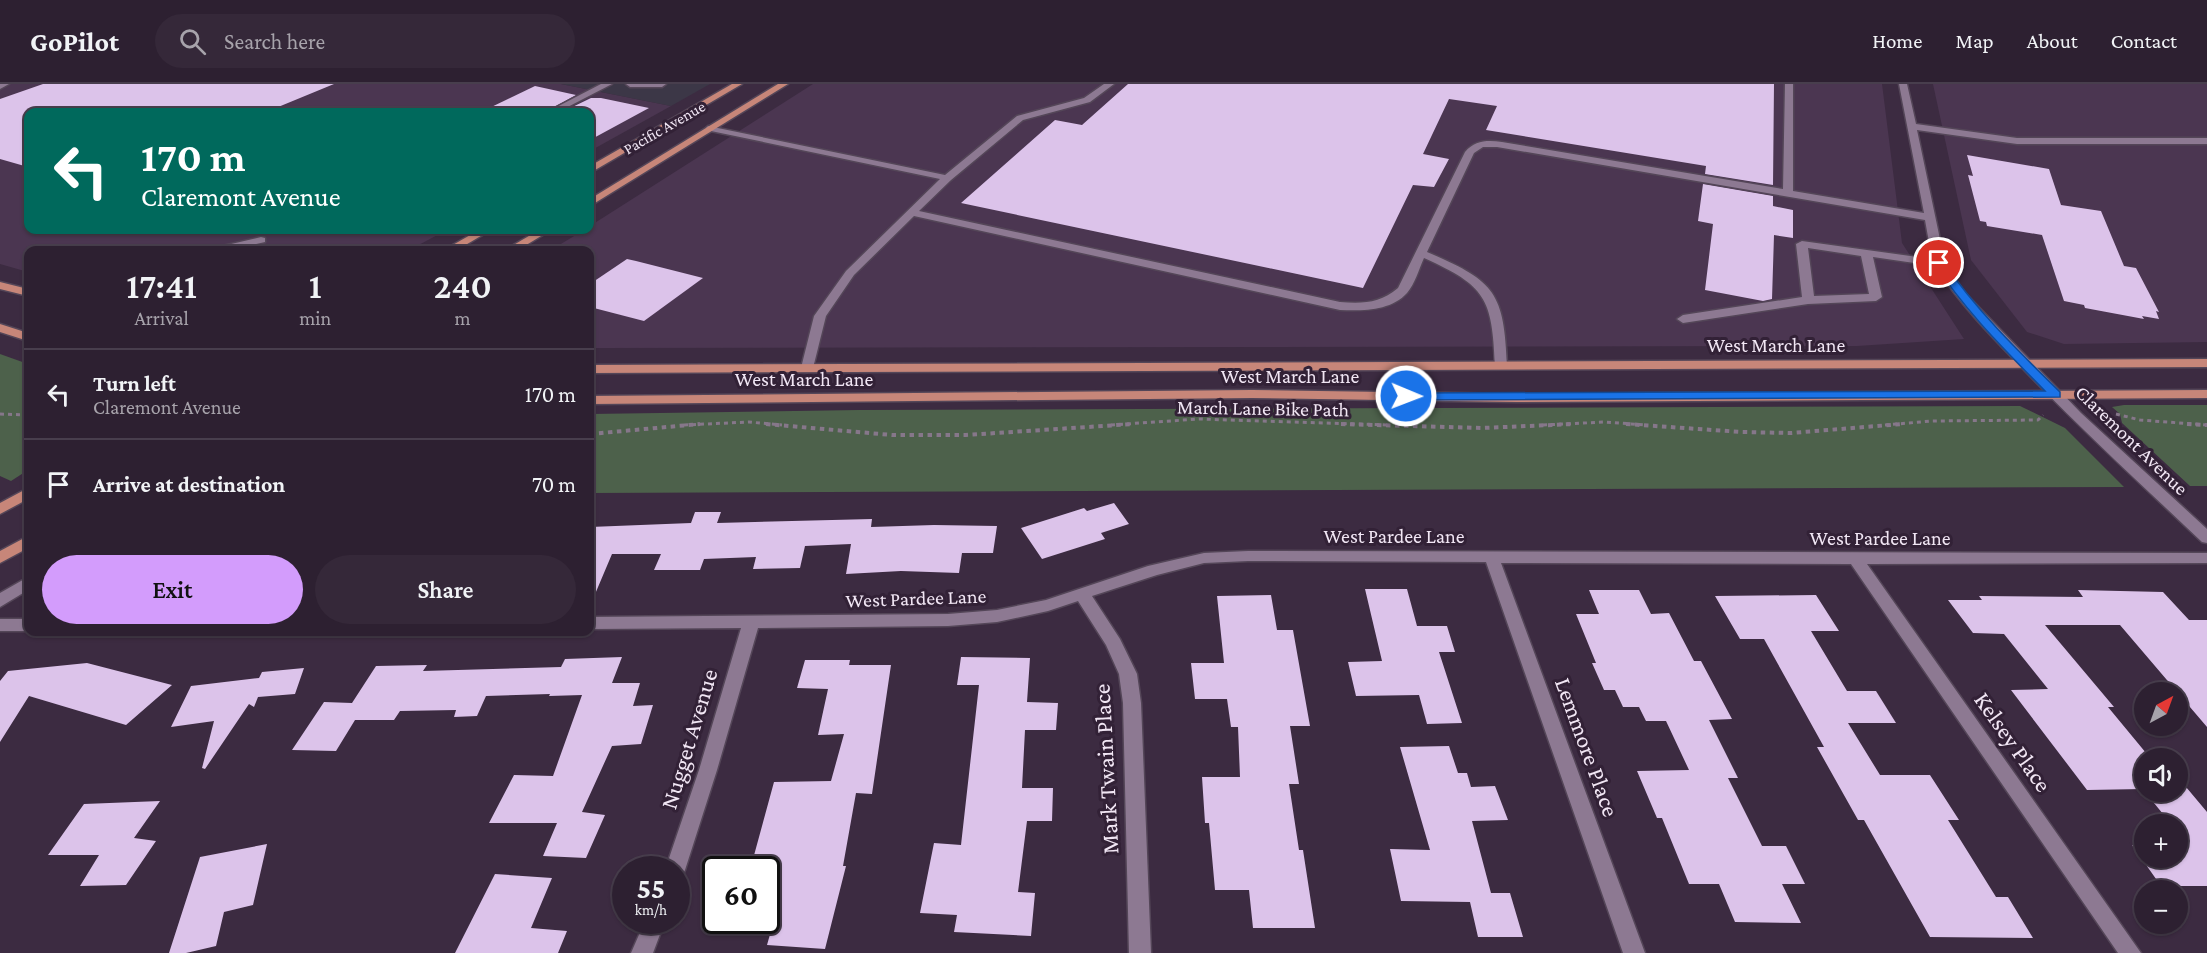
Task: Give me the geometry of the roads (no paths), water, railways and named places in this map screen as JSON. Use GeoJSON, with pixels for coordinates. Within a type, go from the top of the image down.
{"type":"FeatureCollection","features":[{"type":"Feature","properties":{"kind":"main road","name":"Pacific Avenue"},"geometry":{"type":"LineString","coordinates":[[594,168],[738,84]]}},
{"type":"Feature","properties":{"kind":"main road"},"geometry":{"type":"LineString","coordinates":[[594,201],[784,84]]}},
{"type":"Feature","properties":{"kind":"main road"},"geometry":{"type":"LineString","coordinates":[[457,246],[479,234]]}},
{"type":"Feature","properties":{"kind":"main road"},"geometry":{"type":"LineString","coordinates":[[518,246],[539,234]]}},
{"type":"Feature","properties":{"kind":"main road"},"geometry":{"type":"LineString","coordinates":[[0,285],[24,292]]}},
{"type":"Feature","properties":{"kind":"main road"},"geometry":{"type":"LineString","coordinates":[[0,328],[24,336]]}},
{"type":"Feature","properties":{"kind":"main road","name":"West March Lane"},"geometry":{"type":"LineString","coordinates":[[594,369],[2207,363]]}},
{"type":"Feature","properties":{"kind":"main road","name":"West March Lane"},"geometry":{"type":"LineString","coordinates":[[594,400],[1252,394],[1516,398],[2207,394]]}},
{"type":"Feature","properties":{"kind":"main road"},"geometry":{"type":"LineString","coordinates":[[0,509],[24,495]]}},
{"type":"Feature","properties":{"kind":"main road"},"geometry":{"type":"LineString","coordinates":[[0,558],[24,543]]}},
{"type":"Feature","properties":{"kind":"street"},"geometry":{"type":"LineString","coordinates":[[0,86],[5,84]]}},
{"type":"Feature","properties":{"kind":"street"},"geometry":{"type":"LineString","coordinates":[[560,108],[608,84]]}},
{"type":"Feature","properties":{"kind":"street"},"geometry":{"type":"LineString","coordinates":[[630,84],[662,84]]}},
{"type":"Feature","properties":{"kind":"street"},"geometry":{"type":"LineString","coordinates":[[807,368],[820,316],[850,273],[910,212],[947,178],[1020,118],[1087,100],[1110,84]]}},
{"type":"Feature","properties":{"kind":"street"},"geometry":{"type":"LineString","coordinates":[[1788,193],[1789,84]]}},
{"type":"Feature","properties":{"kind":"street","name":"Claremont Avenue"},"geometry":{"type":"LineString","coordinates":[[1904,84],[1939,263],[1959,294],[2055,394],[2207,538]]}},
{"type":"Feature","properties":{"kind":"street"},"geometry":{"type":"LineString","coordinates":[[1911,126],[2017,141],[2207,141]]}},
{"type":"Feature","properties":{"kind":"street"},"geometry":{"type":"LineString","coordinates":[[711,129],[947,178]]}},
{"type":"Feature","properties":{"kind":"street"},"geometry":{"type":"LineString","coordinates":[[910,212],[1340,306],[1360,308],[1377,306],[1394,299],[1403,290],[1470,152],[1481,144],[1502,145],[1929,217]]}},
{"type":"Feature","properties":{"kind":"street"},"geometry":{"type":"LineString","coordinates":[[235,246],[261,240],[242,246]]}},
{"type":"Feature","properties":{"kind":"street"},"geometry":{"type":"LineString","coordinates":[[1808,300],[1802,244],[1939,263]]}},
{"type":"Feature","properties":{"kind":"street"},"geometry":{"type":"LineString","coordinates":[[1421,253],[1453,267],[1477,284],[1495,307],[1499,328],[1501,365]]}},
{"type":"Feature","properties":{"kind":"street"},"geometry":{"type":"LineString","coordinates":[[1683,319],[1808,300],[1876,297],[1866,253]]}},
{"type":"Feature","properties":{"kind":"street","name":"West Pardee Lane"},"geometry":{"type":"LineString","coordinates":[[594,623],[948,620],[997,616],[1048,605],[1154,570],[1204,558],[1248,556],[2207,558]]}},
{"type":"Feature","properties":{"kind":"street","name":"Lemmore Place"},"geometry":{"type":"LineString","coordinates":[[1492,558],[1634,953]]}},
{"type":"Feature","properties":{"kind":"street","name":"Kelsey Place"},"geometry":{"type":"LineString","coordinates":[[1855,559],[2130,953]]}},
{"type":"Feature","properties":{"kind":"street"},"geometry":{"type":"LineString","coordinates":[[0,601],[24,586]]}},
{"type":"Feature","properties":{"kind":"street","name":"Mark Twain Place"},"geometry":{"type":"LineString","coordinates":[[1082,594],[1114,643],[1128,674],[1132,703],[1140,953]]}},
{"type":"Feature","properties":{"kind":"street","name":"Nugget Avenue"},"geometry":{"type":"LineString","coordinates":[[680,856],[708,770],[751,622]]}},
{"type":"Feature","properties":{"kind":"street"},"geometry":{"type":"LineString","coordinates":[[0,625],[24,625]]}},
{"type":"Feature","properties":{"kind":"street"},"geometry":{"type":"LineString","coordinates":[[642,953],[650,934]]}}]}
